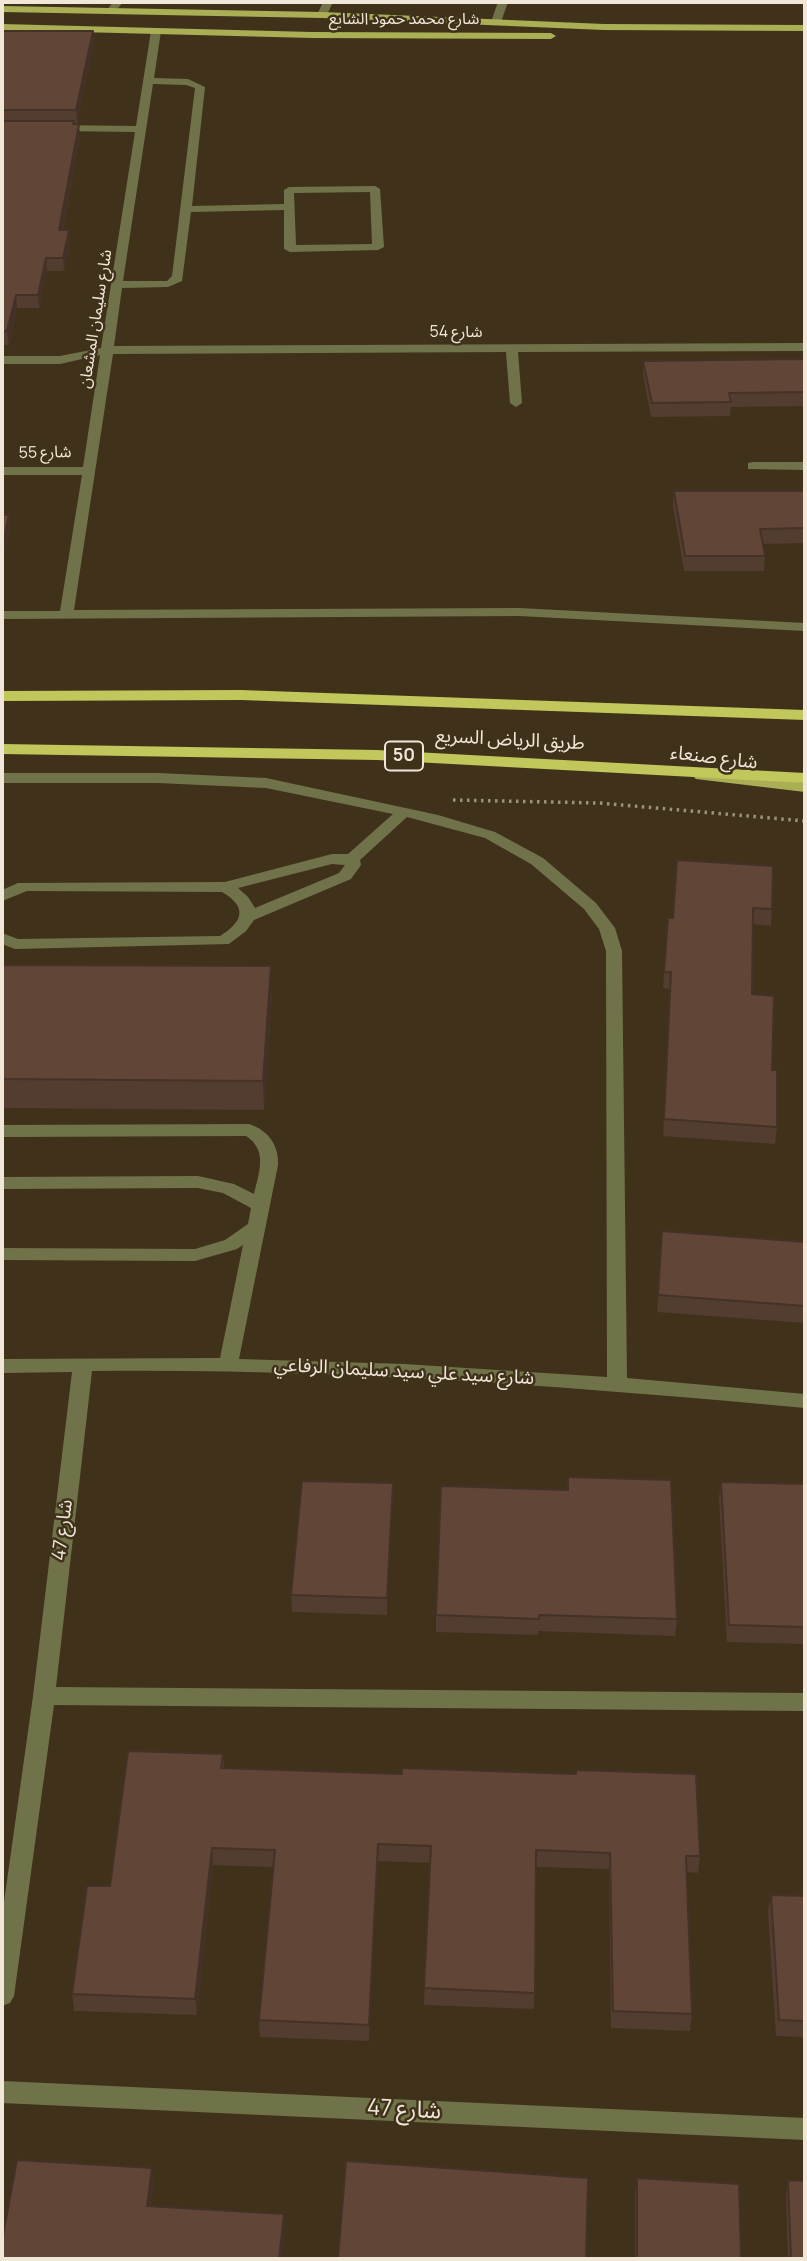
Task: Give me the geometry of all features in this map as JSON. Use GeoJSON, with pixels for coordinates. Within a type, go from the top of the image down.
{"type":"FeatureCollection","features":[{"type":"Feature","properties":{"kind":"highway","name":"طريق الرياض السريع"},"geometry":{"type":"LineString","coordinates":[[2,696],[241,695],[805,715]]}},
{"type":"Feature","properties":{"kind":"highway","name":"طريق الرياض السريع"},"geometry":{"type":"LineString","coordinates":[[2,749],[377,755],[805,778]]}},
{"type":"Feature","properties":{"kind":"main road","name":"شارع محمد حمود الشايع"},"geometry":{"type":"LineString","coordinates":[[2,9],[115,6],[604,27],[805,28]]}},
{"type":"Feature","properties":{"kind":"main road"},"geometry":{"type":"LineString","coordinates":[[312,35],[332,32],[342,25],[336,18],[325,15]]}},
{"type":"Feature","properties":{"kind":"main road","name":"شارع محمد حمود الشايع"},"geometry":{"type":"LineString","coordinates":[[2,27],[312,35],[805,37]]}},
{"type":"Feature","properties":{"kind":"main road","name":"شارع صنعاء"},"geometry":{"type":"LineString","coordinates":[[618,766],[805,788]]}},
{"type":"Feature","properties":{"kind":"street"},"geometry":{"type":"LineString","coordinates":[[325,15],[328,2]]}},
{"type":"Feature","properties":{"kind":"street"},"geometry":{"type":"LineString","coordinates":[[496,22],[503,2]]}},
{"type":"Feature","properties":{"kind":"street","name":"شارع سليمان المشعان"},"geometry":{"type":"LineString","coordinates":[[67,612],[156,31]]}},
{"type":"Feature","properties":{"kind":"street"},"geometry":{"type":"LineString","coordinates":[[118,285],[168,284],[176,281],[200,87],[188,82],[149,81]]}},
{"type":"Feature","properties":{"kind":"street"},"geometry":{"type":"LineString","coordinates":[[44,128],[141,128]]}},
{"type":"Feature","properties":{"kind":"street"},"geometry":{"type":"LineString","coordinates":[[374,189],[379,247],[290,249],[289,208],[289,190],[374,189]]}},
{"type":"Feature","properties":{"kind":"street"},"geometry":{"type":"LineString","coordinates":[[186,209],[289,208]]}},
{"type":"Feature","properties":{"kind":"street","name":"شارع 54"},"geometry":{"type":"LineString","coordinates":[[2,360],[60,360],[108,350],[805,347]]}},
{"type":"Feature","properties":{"kind":"street"},"geometry":{"type":"LineString","coordinates":[[512,348],[516,403]]}},
{"type":"Feature","properties":{"kind":"street"},"geometry":{"type":"LineString","coordinates":[[753,466],[805,466]]}},
{"type":"Feature","properties":{"kind":"street","name":"شارع 55"},"geometry":{"type":"LineString","coordinates":[[2,471],[89,471]]}},
{"type":"Feature","properties":{"kind":"street"},"geometry":{"type":"LineString","coordinates":[[2,614],[531,613],[805,627]]}},
{"type":"Feature","properties":{"kind":"street"},"geometry":{"type":"LineString","coordinates":[[2,778],[158,778],[266,783],[404,812],[490,835],[537,861],[590,906],[607,928],[614,951],[617,1383]]}},
{"type":"Feature","properties":{"kind":"street"},"geometry":{"type":"LineString","coordinates":[[2,896],[23,886],[225,887],[332,859],[352,859],[404,812]]}},
{"type":"Feature","properties":{"kind":"street"},"geometry":{"type":"LineString","coordinates":[[248,916],[345,876],[353,866],[352,859]]}},
{"type":"Feature","properties":{"kind":"street"},"geometry":{"type":"LineString","coordinates":[[2,938],[15,944],[223,941],[240,930],[248,916],[248,908],[243,899],[225,887]]}},
{"type":"Feature","properties":{"kind":"street"},"geometry":{"type":"LineString","coordinates":[[2,1131],[250,1130],[264,1140],[270,1156],[228,1364]]}},
{"type":"Feature","properties":{"kind":"street"},"geometry":{"type":"LineString","coordinates":[[2,1183],[198,1182],[228,1188],[261,1205]]}},
{"type":"Feature","properties":{"kind":"street"},"geometry":{"type":"LineString","coordinates":[[2,1254],[195,1255],[231,1245],[257,1226]]}},
{"type":"Feature","properties":{"kind":"street","name":"شارع 47"},"geometry":{"type":"LineString","coordinates":[[2,1996],[44,1696],[83,1364]]}},
{"type":"Feature","properties":{"kind":"street","name":"شارع سيد علي سيد سليمان الرفاعي"},"geometry":{"type":"LineString","coordinates":[[2,1366],[228,1364],[617,1383],[805,1401]]}},
{"type":"Feature","properties":{"kind":"street"},"geometry":{"type":"LineString","coordinates":[[44,1696],[805,1702]]}},
{"type":"Feature","properties":{"kind":"street","name":"شارع 47"},"geometry":{"type":"LineString","coordinates":[[2,2092],[805,2129]]}},
{"type":"Feature","properties":{"kind":"path"},"geometry":{"type":"LineString","coordinates":[[451,800],[599,803],[805,821]]}},
{"type":"Feature","properties":{"kind":"building"},"geometry":{"type":"Polygon","coordinates":[[[3,31],[93,31],[76,110],[2,110],[3,31]]]}},
{"type":"Feature","properties":{"kind":"building"},"geometry":{"type":"Polygon","coordinates":[[[2,121],[74,121],[73,124],[79,124],[59,230],[69,230],[63,258],[46,258],[38,295],[16,295],[7,331],[2,331],[2,121]]]}},
{"type":"Feature","properties":{"kind":"building"},"geometry":{"type":"Polygon","coordinates":[[[805,359],[805,392],[729,393],[731,402],[652,403],[643,361],[805,359]]]}},
{"type":"Feature","properties":{"kind":"building"},"geometry":{"type":"Polygon","coordinates":[[[674,491],[805,491],[805,528],[760,529],[765,556],[685,556],[674,491]]]}},
{"type":"Feature","properties":{"kind":"building"},"geometry":{"type":"Polygon","coordinates":[[[2,515],[9,515],[2,547],[2,515]]]}},
{"type":"Feature","properties":{"kind":"building"},"geometry":{"type":"Polygon","coordinates":[[[677,860],[773,866],[772,909],[753,908],[752,994],[774,996],[772,1070],[777,1070],[777,1127],[664,1119],[671,972],[664,972],[668,918],[673,918],[677,860]]]}},
{"type":"Feature","properties":{"kind":"building"},"geometry":{"type":"Polygon","coordinates":[[[2,965],[271,966],[263,1081],[2,1079],[2,965]]]}},
{"type":"Feature","properties":{"kind":"building"},"geometry":{"type":"Polygon","coordinates":[[[662,1231],[805,1242],[805,1306],[658,1295],[662,1231]]]}},
{"type":"Feature","properties":{"kind":"building"},"geometry":{"type":"Polygon","coordinates":[[[568,1477],[671,1480],[677,1619],[539,1615],[539,1619],[436,1615],[441,1486],[568,1490],[568,1477]]]}},
{"type":"Feature","properties":{"kind":"building"},"geometry":{"type":"Polygon","coordinates":[[[302,1481],[393,1483],[387,1598],[291,1595],[302,1481]]]}},
{"type":"Feature","properties":{"kind":"building"},"geometry":{"type":"Polygon","coordinates":[[[721,1482],[805,1484],[805,1627],[729,1625],[721,1482]]]}},
{"type":"Feature","properties":{"kind":"building"},"geometry":{"type":"Polygon","coordinates":[[[128,1751],[223,1754],[221,1768],[402,1774],[402,1768],[576,1774],[576,1770],[696,1774],[700,1856],[686,1856],[692,2014],[613,2011],[610,1853],[536,1850],[535,1993],[424,1988],[431,1846],[378,1844],[369,2025],[259,2020],[275,1850],[212,1848],[195,1999],[72,1994],[87,1886],[110,1886],[128,1751]]]}},
{"type":"Feature","properties":{"kind":"building"},"geometry":{"type":"Polygon","coordinates":[[[771,1895],[805,1896],[805,2021],[779,2020],[771,1895]]]}},
{"type":"Feature","properties":{"kind":"building"},"geometry":{"type":"Polygon","coordinates":[[[17,2160],[152,2168],[147,2206],[284,2214],[279,2259],[2,2259],[2,2241],[17,2160]]]}},
{"type":"Feature","properties":{"kind":"building"},"geometry":{"type":"Polygon","coordinates":[[[346,2161],[588,2178],[586,2259],[338,2259],[346,2161]]]}},
{"type":"Feature","properties":{"kind":"building"},"geometry":{"type":"Polygon","coordinates":[[[637,2178],[739,2184],[741,2259],[637,2259],[637,2178]]]}},
{"type":"Feature","properties":{"kind":"building"},"geometry":{"type":"Polygon","coordinates":[[[788,2180],[805,2181],[805,2259],[791,2259],[788,2180]]]}}]}
